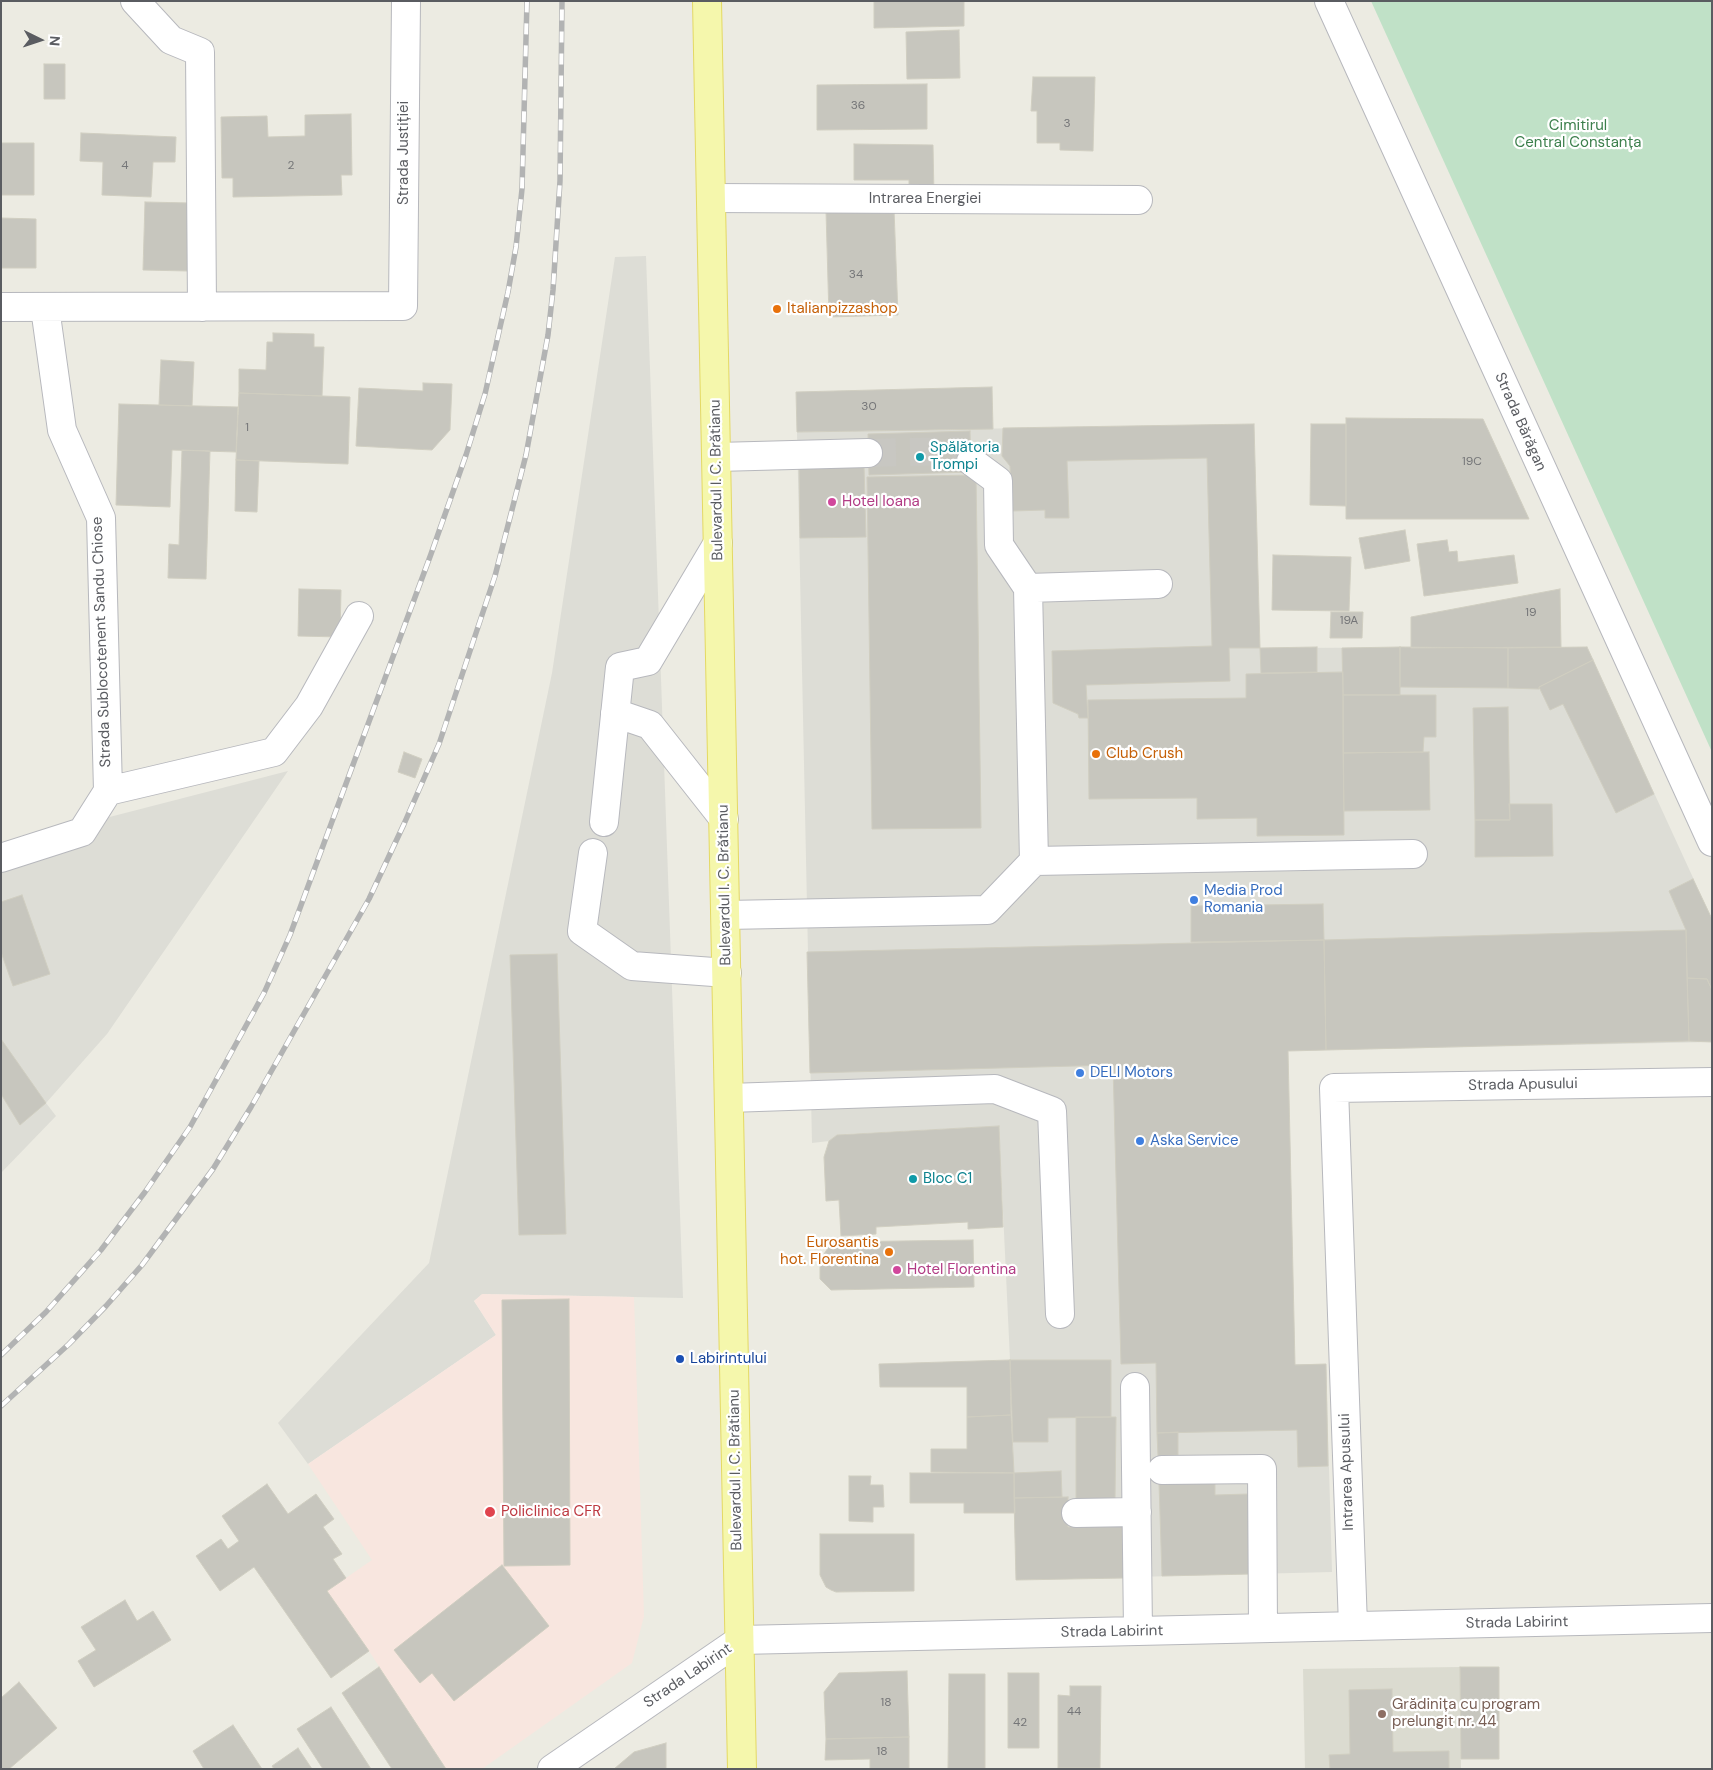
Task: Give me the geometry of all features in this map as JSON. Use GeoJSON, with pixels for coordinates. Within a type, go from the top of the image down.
{"type":"FeatureCollection","features":[{"type":"Feature","properties":{"kind":"main road","name":"Bulevardul I. C. Brătianu"},"geometry":{"type":"LineString","coordinates":[[707,1],[742,1769]]}},
{"type":"Feature","properties":{"kind":"street"},"geometry":{"type":"LineString","coordinates":[[1,307],[202,307],[200,52],[171,40],[135,1]]}},
{"type":"Feature","properties":{"kind":"street","name":"Strada Justiției"},"geometry":{"type":"LineString","coordinates":[[202,307],[403,306],[406,1]]}},
{"type":"Feature","properties":{"kind":"street","name":"Strada Bărăgan"},"geometry":{"type":"LineString","coordinates":[[1328,1],[1712,842]]}},
{"type":"Feature","properties":{"kind":"street","name":"Intrarea Energiei"},"geometry":{"type":"LineString","coordinates":[[711,198],[1138,200]]}},
{"type":"Feature","properties":{"kind":"street","name":"Strada Sublocotenent Sandu Chiose"},"geometry":{"type":"LineString","coordinates":[[45,308],[62,430],[100,518],[108,790]]}},
{"type":"Feature","properties":{"kind":"street"},"geometry":{"type":"LineString","coordinates":[[716,457],[868,453]]}},
{"type":"Feature","properties":{"kind":"street"},"geometry":{"type":"LineString","coordinates":[[972,461],[998,481],[999,546],[1028,588],[1034,862]]}},
{"type":"Feature","properties":{"kind":"street"},"geometry":{"type":"LineString","coordinates":[[604,822],[620,667],[648,661],[718,543]]}},
{"type":"Feature","properties":{"kind":"street"},"geometry":{"type":"LineString","coordinates":[[1028,588],[1158,584]]}},
{"type":"Feature","properties":{"kind":"street"},"geometry":{"type":"LineString","coordinates":[[1,858],[82,832],[108,790],[274,752],[310,706],[359,616]]}},
{"type":"Feature","properties":{"kind":"street"},"geometry":{"type":"LineString","coordinates":[[615,713],[650,725],[724,818]]}},
{"type":"Feature","properties":{"kind":"street"},"geometry":{"type":"LineString","coordinates":[[593,853],[582,930],[632,966],[727,973]]}},
{"type":"Feature","properties":{"kind":"street"},"geometry":{"type":"LineString","coordinates":[[726,915],[987,910],[1034,862],[1413,854]]}},
{"type":"Feature","properties":{"kind":"street","name":"Strada Apusului"},"geometry":{"type":"LineString","coordinates":[[1334,1088],[1712,1082]]}},
{"type":"Feature","properties":{"kind":"street","name":"Intrarea Apusului"},"geometry":{"type":"LineString","coordinates":[[1334,1088],[1352,1626]]}},
{"type":"Feature","properties":{"kind":"street"},"geometry":{"type":"LineString","coordinates":[[729,1098],[995,1089],[1052,1111],[1060,1314]]}},
{"type":"Feature","properties":{"kind":"street"},"geometry":{"type":"LineString","coordinates":[[1135,1387],[1138,1631]]}},
{"type":"Feature","properties":{"kind":"street"},"geometry":{"type":"LineString","coordinates":[[1162,1470],[1262,1469],[1264,1628]]}},
{"type":"Feature","properties":{"kind":"street"},"geometry":{"type":"LineString","coordinates":[[1076,1513],[1137,1512]]}},
{"type":"Feature","properties":{"kind":"street","name":"Strada Labirint"},"geometry":{"type":"LineString","coordinates":[[552,1769],[740,1640],[1712,1618]]}},
{"type":"Feature","properties":{"kind":"shaded area"},"geometry":{"type":"Polygon","coordinates":[[[646,256],[683,1298],[483,1294],[474,1301],[496,1335],[308,1464],[278,1423],[429,1263],[552,673],[615,257],[646,256]]]}},
{"type":"Feature","properties":{"kind":"shaded area"},"geometry":{"type":"Polygon","coordinates":[[[1254,424],[1260,648],[1587,647],[1712,919],[1712,1042],[1288,1051],[1295,1364],[1326,1364],[1332,1572],[1016,1580],[1010,1360],[999,1126],[845,1134],[837,1135],[829,1141],[812,1143],[797,432],[1254,424]]]}},
{"type":"Feature","properties":{"kind":"shaded area"},"geometry":{"type":"Polygon","coordinates":[[[288,771],[107,1034],[46,1103],[56,1116],[1,1173],[1,845],[288,771]]]}},
{"type":"Feature","properties":{"kind":"shaded area","name":"Policlinica CFR"},"geometry":{"type":"Polygon","coordinates":[[[482,1294],[634,1297],[644,1616],[632,1663],[482,1769],[446,1769],[369,1651],[327,1591],[372,1560],[308,1464],[496,1335],[474,1301],[482,1294]]]}},
{"type":"Feature","properties":{"kind":"shaded area","name":"Grădinița cu program prelungit nr. 44"},"geometry":{"type":"Polygon","coordinates":[[[1460,1667],[1461,1769],[1305,1769],[1303,1669],[1460,1667]]]}},
{"type":"Feature","properties":{"kind":"green space","name":"Cimitirul Central Constanța"},"geometry":{"type":"Polygon","coordinates":[[[1371,1],[1712,1],[1712,752],[1371,1]]]}},
{"type":"Feature","properties":{"kind":"building"},"geometry":{"type":"Polygon","coordinates":[[[874,1],[964,1],[964,26],[874,28],[874,1]]]}},
{"type":"Feature","properties":{"kind":"building"},"geometry":{"type":"Polygon","coordinates":[[[959,30],[960,78],[907,79],[906,32],[959,30]]]}},
{"type":"Feature","properties":{"kind":"building"},"geometry":{"type":"Polygon","coordinates":[[[44,64],[65,64],[65,99],[44,99],[44,64]]]}},
{"type":"Feature","properties":{"kind":"building"},"geometry":{"type":"Polygon","coordinates":[[[1033,77],[1095,77],[1093,151],[1060,150],[1060,143],[1037,143],[1037,111],[1031,111],[1033,77]]]}},
{"type":"Feature","properties":{"kind":"building"},"geometry":{"type":"Polygon","coordinates":[[[927,84],[927,129],[817,130],[817,85],[927,84]]]}},
{"type":"Feature","properties":{"kind":"building"},"geometry":{"type":"Polygon","coordinates":[[[351,114],[352,175],[341,175],[342,195],[233,197],[233,178],[222,178],[221,117],[267,116],[268,137],[305,136],[305,115],[351,114]]]}},
{"type":"Feature","properties":{"kind":"building"},"geometry":{"type":"Polygon","coordinates":[[[81,133],[176,137],[175,162],[153,162],[151,197],[102,195],[103,162],[80,161],[81,133]]]}},
{"type":"Feature","properties":{"kind":"building"},"geometry":{"type":"Polygon","coordinates":[[[1,143],[34,143],[34,195],[1,195],[1,143]]]}},
{"type":"Feature","properties":{"kind":"building"},"geometry":{"type":"Polygon","coordinates":[[[854,144],[933,145],[934,196],[909,196],[909,180],[854,180],[854,144]]]}},
{"type":"Feature","properties":{"kind":"building"},"geometry":{"type":"Polygon","coordinates":[[[145,202],[190,203],[188,271],[143,270],[145,202]]]}},
{"type":"Feature","properties":{"kind":"building"},"geometry":{"type":"Polygon","coordinates":[[[894,209],[898,315],[829,317],[826,211],[894,209]]]}},
{"type":"Feature","properties":{"kind":"building"},"geometry":{"type":"Polygon","coordinates":[[[1,218],[36,219],[36,268],[1,268],[1,218]]]}},
{"type":"Feature","properties":{"kind":"building"},"geometry":{"type":"Polygon","coordinates":[[[273,333],[314,334],[314,347],[324,347],[322,396],[239,393],[239,369],[266,370],[267,342],[273,342],[273,333]]]}},
{"type":"Feature","properties":{"kind":"building"},"geometry":{"type":"Polygon","coordinates":[[[161,360],[194,362],[192,406],[159,405],[161,360]]]}},
{"type":"Feature","properties":{"kind":"building"},"geometry":{"type":"Polygon","coordinates":[[[423,383],[452,384],[450,430],[432,450],[356,446],[359,388],[423,391],[423,383]]]}},
{"type":"Feature","properties":{"kind":"building"},"geometry":{"type":"Polygon","coordinates":[[[992,387],[993,429],[797,432],[796,392],[992,387]]]}},
{"type":"Feature","properties":{"kind":"building"},"geometry":{"type":"Polygon","coordinates":[[[239,393],[350,397],[348,464],[236,460],[239,393]]]}},
{"type":"Feature","properties":{"kind":"building"},"geometry":{"type":"Polygon","coordinates":[[[119,404],[238,407],[236,452],[172,450],[170,507],[116,505],[119,404]]]}},
{"type":"Feature","properties":{"kind":"building"},"geometry":{"type":"Polygon","coordinates":[[[1346,418],[1483,419],[1529,519],[1346,519],[1346,418]]]}},
{"type":"Feature","properties":{"kind":"building"},"geometry":{"type":"Polygon","coordinates":[[[1254,424],[1260,648],[1229,648],[1230,681],[1086,685],[1088,718],[1079,718],[1078,714],[1053,703],[1052,651],[1212,646],[1207,458],[1067,461],[1069,518],[1045,518],[1045,510],[1012,511],[1010,466],[1002,456],[1003,428],[1254,424]]]}},
{"type":"Feature","properties":{"kind":"building"},"geometry":{"type":"Polygon","coordinates":[[[1311,424],[1346,424],[1346,506],[1310,505],[1311,424]]]}},
{"type":"Feature","properties":{"kind":"building","name":"Spălătoria Trompi"},"geometry":{"type":"Polygon","coordinates":[[[970,431],[971,472],[869,475],[868,434],[970,431]]]}},
{"type":"Feature","properties":{"kind":"building"},"geometry":{"type":"Polygon","coordinates":[[[182,450],[210,451],[206,579],[168,578],[169,544],[179,545],[182,450]]]}},
{"type":"Feature","properties":{"kind":"building"},"geometry":{"type":"Polygon","coordinates":[[[236,460],[259,461],[257,512],[235,511],[236,460]]]}},
{"type":"Feature","properties":{"kind":"building","name":"Hotel Ioana"},"geometry":{"type":"Polygon","coordinates":[[[864,466],[866,537],[800,538],[799,467],[864,466]]]}},
{"type":"Feature","properties":{"kind":"building"},"geometry":{"type":"Polygon","coordinates":[[[976,475],[981,828],[872,829],[867,477],[976,475]]]}},
{"type":"Feature","properties":{"kind":"building"},"geometry":{"type":"Polygon","coordinates":[[[1405,530],[1410,561],[1365,569],[1359,538],[1405,530]]]}},
{"type":"Feature","properties":{"kind":"building"},"geometry":{"type":"Polygon","coordinates":[[[1447,540],[1449,552],[1457,551],[1458,562],[1514,555],[1518,583],[1424,596],[1417,544],[1447,540]]]}},
{"type":"Feature","properties":{"kind":"building"},"geometry":{"type":"Polygon","coordinates":[[[1273,555],[1351,557],[1349,611],[1272,610],[1273,555]]]}},
{"type":"Feature","properties":{"kind":"building"},"geometry":{"type":"Polygon","coordinates":[[[299,589],[341,590],[340,637],[298,636],[299,589]]]}},
{"type":"Feature","properties":{"kind":"building"},"geometry":{"type":"Polygon","coordinates":[[[1560,589],[1561,647],[1411,648],[1411,617],[1560,589]]]}},
{"type":"Feature","properties":{"kind":"building"},"geometry":{"type":"Polygon","coordinates":[[[1331,612],[1363,612],[1362,638],[1330,638],[1331,612]]]}},
{"type":"Feature","properties":{"kind":"building"},"geometry":{"type":"Polygon","coordinates":[[[1317,647],[1317,672],[1261,673],[1260,648],[1317,647]]]}},
{"type":"Feature","properties":{"kind":"building"},"geometry":{"type":"Polygon","coordinates":[[[1400,647],[1400,695],[1343,695],[1342,648],[1400,647]]]}},
{"type":"Feature","properties":{"kind":"building"},"geometry":{"type":"Polygon","coordinates":[[[1400,647],[1508,648],[1508,688],[1400,687],[1400,647]]]}},
{"type":"Feature","properties":{"kind":"building"},"geometry":{"type":"Polygon","coordinates":[[[1587,647],[1593,660],[1539,687],[1539,689],[1508,688],[1508,648],[1587,647]]]}},
{"type":"Feature","properties":{"kind":"building"},"geometry":{"type":"Polygon","coordinates":[[[1593,660],[1654,794],[1616,813],[1563,704],[1550,710],[1539,687],[1593,660]]]}},
{"type":"Feature","properties":{"kind":"building"},"geometry":{"type":"Polygon","coordinates":[[[1343,672],[1344,835],[1257,836],[1257,818],[1197,819],[1197,798],[1089,799],[1088,700],[1246,698],[1246,674],[1343,672]]]}},
{"type":"Feature","properties":{"kind":"building"},"geometry":{"type":"Polygon","coordinates":[[[1343,695],[1436,695],[1436,737],[1424,737],[1423,752],[1343,753],[1343,695]]]}},
{"type":"Feature","properties":{"kind":"building"},"geometry":{"type":"Polygon","coordinates":[[[1508,707],[1510,820],[1475,820],[1473,708],[1508,707]]]}},
{"type":"Feature","properties":{"kind":"building"},"geometry":{"type":"Polygon","coordinates":[[[404,752],[422,759],[415,778],[398,772],[404,752]]]}},
{"type":"Feature","properties":{"kind":"building"},"geometry":{"type":"Polygon","coordinates":[[[1429,752],[1430,810],[1344,811],[1343,753],[1429,752]]]}},
{"type":"Feature","properties":{"kind":"building"},"geometry":{"type":"Polygon","coordinates":[[[1509,804],[1552,804],[1553,856],[1475,857],[1475,820],[1510,820],[1509,804]]]}},
{"type":"Feature","properties":{"kind":"building"},"geometry":{"type":"Polygon","coordinates":[[[1693,879],[1712,919],[1712,990],[1707,979],[1687,978],[1686,930],[1669,891],[1693,879]]]}},
{"type":"Feature","properties":{"kind":"building"},"geometry":{"type":"Polygon","coordinates":[[[22,895],[50,974],[13,986],[1,952],[1,902],[22,895]]]}},
{"type":"Feature","properties":{"kind":"building"},"geometry":{"type":"Polygon","coordinates":[[[1323,904],[1324,940],[1191,942],[1191,906],[1323,904]]]}},
{"type":"Feature","properties":{"kind":"building"},"geometry":{"type":"Polygon","coordinates":[[[1686,930],[1689,1041],[1326,1050],[1324,940],[1686,930]]]}},
{"type":"Feature","properties":{"kind":"building"},"geometry":{"type":"Polygon","coordinates":[[[1324,940],[1326,1050],[1288,1051],[1295,1365],[1326,1364],[1328,1466],[1298,1467],[1297,1430],[1157,1433],[1156,1363],[1121,1364],[1113,1065],[810,1073],[807,952],[1324,940]]]}},
{"type":"Feature","properties":{"kind":"building"},"geometry":{"type":"Polygon","coordinates":[[[557,954],[566,1234],[519,1235],[510,955],[557,954]]]}},
{"type":"Feature","properties":{"kind":"building"},"geometry":{"type":"Polygon","coordinates":[[[1687,978],[1707,979],[1712,990],[1712,1042],[1689,1041],[1687,978]]]}},
{"type":"Feature","properties":{"kind":"building"},"geometry":{"type":"Polygon","coordinates":[[[1,1039],[46,1103],[20,1125],[1,1094],[1,1039]]]}},
{"type":"Feature","properties":{"kind":"building","name":"Bloc C1"},"geometry":{"type":"Polygon","coordinates":[[[999,1126],[1003,1227],[968,1229],[968,1222],[876,1227],[876,1234],[841,1236],[839,1200],[826,1201],[824,1157],[829,1141],[837,1135],[999,1126]]]}},
{"type":"Feature","properties":{"kind":"building","name":"Hotel Florentina"},"geometry":{"type":"Polygon","coordinates":[[[973,1240],[974,1287],[831,1290],[820,1279],[820,1260],[832,1242],[973,1240]]]}},
{"type":"Feature","properties":{"kind":"building"},"geometry":{"type":"Polygon","coordinates":[[[569,1299],[570,1565],[504,1566],[502,1300],[569,1299]]]}},
{"type":"Feature","properties":{"kind":"building"},"geometry":{"type":"Polygon","coordinates":[[[1010,1360],[1011,1415],[967,1417],[967,1387],[880,1387],[879,1364],[1010,1360]]]}},
{"type":"Feature","properties":{"kind":"building"},"geometry":{"type":"Polygon","coordinates":[[[1010,1360],[1111,1360],[1111,1417],[1048,1418],[1048,1442],[1013,1442],[1010,1360]]]}},
{"type":"Feature","properties":{"kind":"building"},"geometry":{"type":"Polygon","coordinates":[[[1011,1415],[1014,1473],[931,1472],[931,1449],[967,1449],[967,1417],[1011,1415]]]}},
{"type":"Feature","properties":{"kind":"building"},"geometry":{"type":"Polygon","coordinates":[[[1076,1417],[1116,1417],[1115,1500],[1076,1500],[1076,1417]]]}},
{"type":"Feature","properties":{"kind":"building"},"geometry":{"type":"Polygon","coordinates":[[[1178,1432],[1178,1455],[1158,1456],[1157,1433],[1178,1432]]]}},
{"type":"Feature","properties":{"kind":"building"},"geometry":{"type":"Polygon","coordinates":[[[1061,1471],[1062,1497],[1014,1498],[1014,1473],[1061,1471]]]}},
{"type":"Feature","properties":{"kind":"building"},"geometry":{"type":"Polygon","coordinates":[[[910,1473],[1014,1473],[1015,1513],[964,1513],[964,1503],[910,1503],[910,1473]]]}},
{"type":"Feature","properties":{"kind":"building"},"geometry":{"type":"Polygon","coordinates":[[[849,1476],[871,1476],[870,1485],[883,1485],[884,1507],[873,1507],[873,1522],[849,1521],[849,1476]]]}},
{"type":"Feature","properties":{"kind":"building"},"geometry":{"type":"Polygon","coordinates":[[[1215,1481],[1215,1495],[1249,1494],[1251,1574],[1162,1576],[1159,1483],[1215,1481]]]}},
{"type":"Feature","properties":{"kind":"building"},"geometry":{"type":"Polygon","coordinates":[[[267,1484],[288,1514],[316,1494],[334,1519],[323,1527],[342,1554],[333,1559],[346,1578],[327,1591],[369,1651],[331,1678],[254,1567],[220,1591],[196,1556],[221,1539],[228,1549],[239,1541],[222,1516],[267,1484]]]}},
{"type":"Feature","properties":{"kind":"building"},"geometry":{"type":"Polygon","coordinates":[[[1068,1497],[1068,1527],[1123,1526],[1124,1578],[1016,1580],[1014,1498],[1068,1497]]]}},
{"type":"Feature","properties":{"kind":"building"},"geometry":{"type":"Polygon","coordinates":[[[820,1534],[914,1534],[914,1591],[836,1592],[826,1587],[820,1575],[820,1534]]]}},
{"type":"Feature","properties":{"kind":"building"},"geometry":{"type":"Polygon","coordinates":[[[502,1565],[549,1626],[454,1701],[432,1673],[420,1683],[394,1650],[502,1565]]]}},
{"type":"Feature","properties":{"kind":"building"},"geometry":{"type":"Polygon","coordinates":[[[125,1600],[137,1621],[153,1611],[171,1640],[94,1687],[78,1661],[96,1650],[81,1627],[125,1600]]]}},
{"type":"Feature","properties":{"kind":"building"},"geometry":{"type":"Polygon","coordinates":[[[379,1667],[446,1769],[392,1769],[342,1693],[379,1667]]]}},
{"type":"Feature","properties":{"kind":"building"},"geometry":{"type":"Polygon","coordinates":[[[1460,1667],[1499,1667],[1499,1759],[1461,1759],[1460,1667]]]}},
{"type":"Feature","properties":{"kind":"building"},"geometry":{"type":"Polygon","coordinates":[[[907,1671],[909,1737],[826,1739],[824,1692],[839,1673],[907,1671]]]}},
{"type":"Feature","properties":{"kind":"building"},"geometry":{"type":"Polygon","coordinates":[[[1008,1673],[1039,1673],[1039,1748],[1008,1748],[1008,1673]]]}},
{"type":"Feature","properties":{"kind":"building"},"geometry":{"type":"Polygon","coordinates":[[[949,1674],[985,1674],[985,1769],[948,1769],[949,1674]]]}},
{"type":"Feature","properties":{"kind":"building"},"geometry":{"type":"Polygon","coordinates":[[[19,1682],[57,1728],[9,1769],[1,1769],[1,1698],[19,1682]]]}},
{"type":"Feature","properties":{"kind":"building"},"geometry":{"type":"Polygon","coordinates":[[[1070,1686],[1101,1686],[1100,1768],[1058,1768],[1058,1695],[1070,1696],[1070,1686]]]}},
{"type":"Feature","properties":{"kind":"building"},"geometry":{"type":"Polygon","coordinates":[[[1392,1689],[1393,1752],[1449,1751],[1449,1769],[1330,1769],[1329,1755],[1350,1754],[1349,1690],[1392,1689]]]}},
{"type":"Feature","properties":{"kind":"building"},"geometry":{"type":"Polygon","coordinates":[[[331,1707],[371,1769],[323,1769],[297,1729],[331,1707]]]}},
{"type":"Feature","properties":{"kind":"building"},"geometry":{"type":"Polygon","coordinates":[[[233,1725],[262,1769],[204,1769],[193,1751],[233,1725]]]}},
{"type":"Feature","properties":{"kind":"building"},"geometry":{"type":"Polygon","coordinates":[[[909,1737],[909,1769],[870,1769],[870,1759],[825,1760],[826,1739],[909,1737]]]}},
{"type":"Feature","properties":{"kind":"building"},"geometry":{"type":"Polygon","coordinates":[[[666,1743],[666,1769],[614,1769],[634,1752],[666,1743]]]}},
{"type":"Feature","properties":{"kind":"building"},"geometry":{"type":"Polygon","coordinates":[[[298,1748],[312,1769],[274,1769],[272,1766],[298,1748]]]}},
{"type":"Feature","properties":{"kind":"tunnel"},"geometry":{"type":"LineString","coordinates":[[868,453],[957,451],[971,461]]}},
{"type":"Feature","properties":{"kind":"railway"},"geometry":{"type":"LineString","coordinates":[[1,1355],[46,1312],[101,1250],[145,1192],[190,1127],[264,993],[290,935],[431,554],[466,455],[485,394],[516,247],[522,189],[527,1]]}},
{"type":"Feature","properties":{"kind":"railway"},"geometry":{"type":"LineString","coordinates":[[1,1406],[69,1344],[106,1306],[142,1265],[213,1169],[251,1107],[369,899],[439,744],[495,576],[526,455],[548,335],[560,181],[562,1]]}},
{"type":"Feature","properties":{"kind":"place","name":"Italianpizzashop"},"geometry":{"type":"Point","coordinates":[777,309]}},
{"type":"Feature","properties":{"kind":"place","name":"Spălătoria Trompi"},"geometry":{"type":"Point","coordinates":[920,457]}},
{"type":"Feature","properties":{"kind":"place","name":"Hotel Ioana"},"geometry":{"type":"Point","coordinates":[832,502]}},
{"type":"Feature","properties":{"kind":"place","name":"Club Crush"},"geometry":{"type":"Point","coordinates":[1096,754]}},
{"type":"Feature","properties":{"kind":"place","name":"Media Prod Romania"},"geometry":{"type":"Point","coordinates":[1194,900]}},
{"type":"Feature","properties":{"kind":"place","name":"DELI Motors"},"geometry":{"type":"Point","coordinates":[1080,1073]}},
{"type":"Feature","properties":{"kind":"place","name":"Aska Service"},"geometry":{"type":"Point","coordinates":[1140,1141]}},
{"type":"Feature","properties":{"kind":"place","name":"Bloc C1"},"geometry":{"type":"Point","coordinates":[913,1179]}},
{"type":"Feature","properties":{"kind":"place","name":"Eurosantis hot. Florentina"},"geometry":{"type":"Point","coordinates":[889,1252]}},
{"type":"Feature","properties":{"kind":"place","name":"Hotel Florentina"},"geometry":{"type":"Point","coordinates":[897,1270]}},
{"type":"Feature","properties":{"kind":"place","name":"Labirintului"},"geometry":{"type":"Point","coordinates":[680,1359]}},
{"type":"Feature","properties":{"kind":"place","name":"Policlinica CFR"},"geometry":{"type":"Point","coordinates":[490,1512]}},
{"type":"Feature","properties":{"kind":"place","name":"Grădinița cu program prelungit nr. 44"},"geometry":{"type":"Point","coordinates":[1382,1714]}}]}
